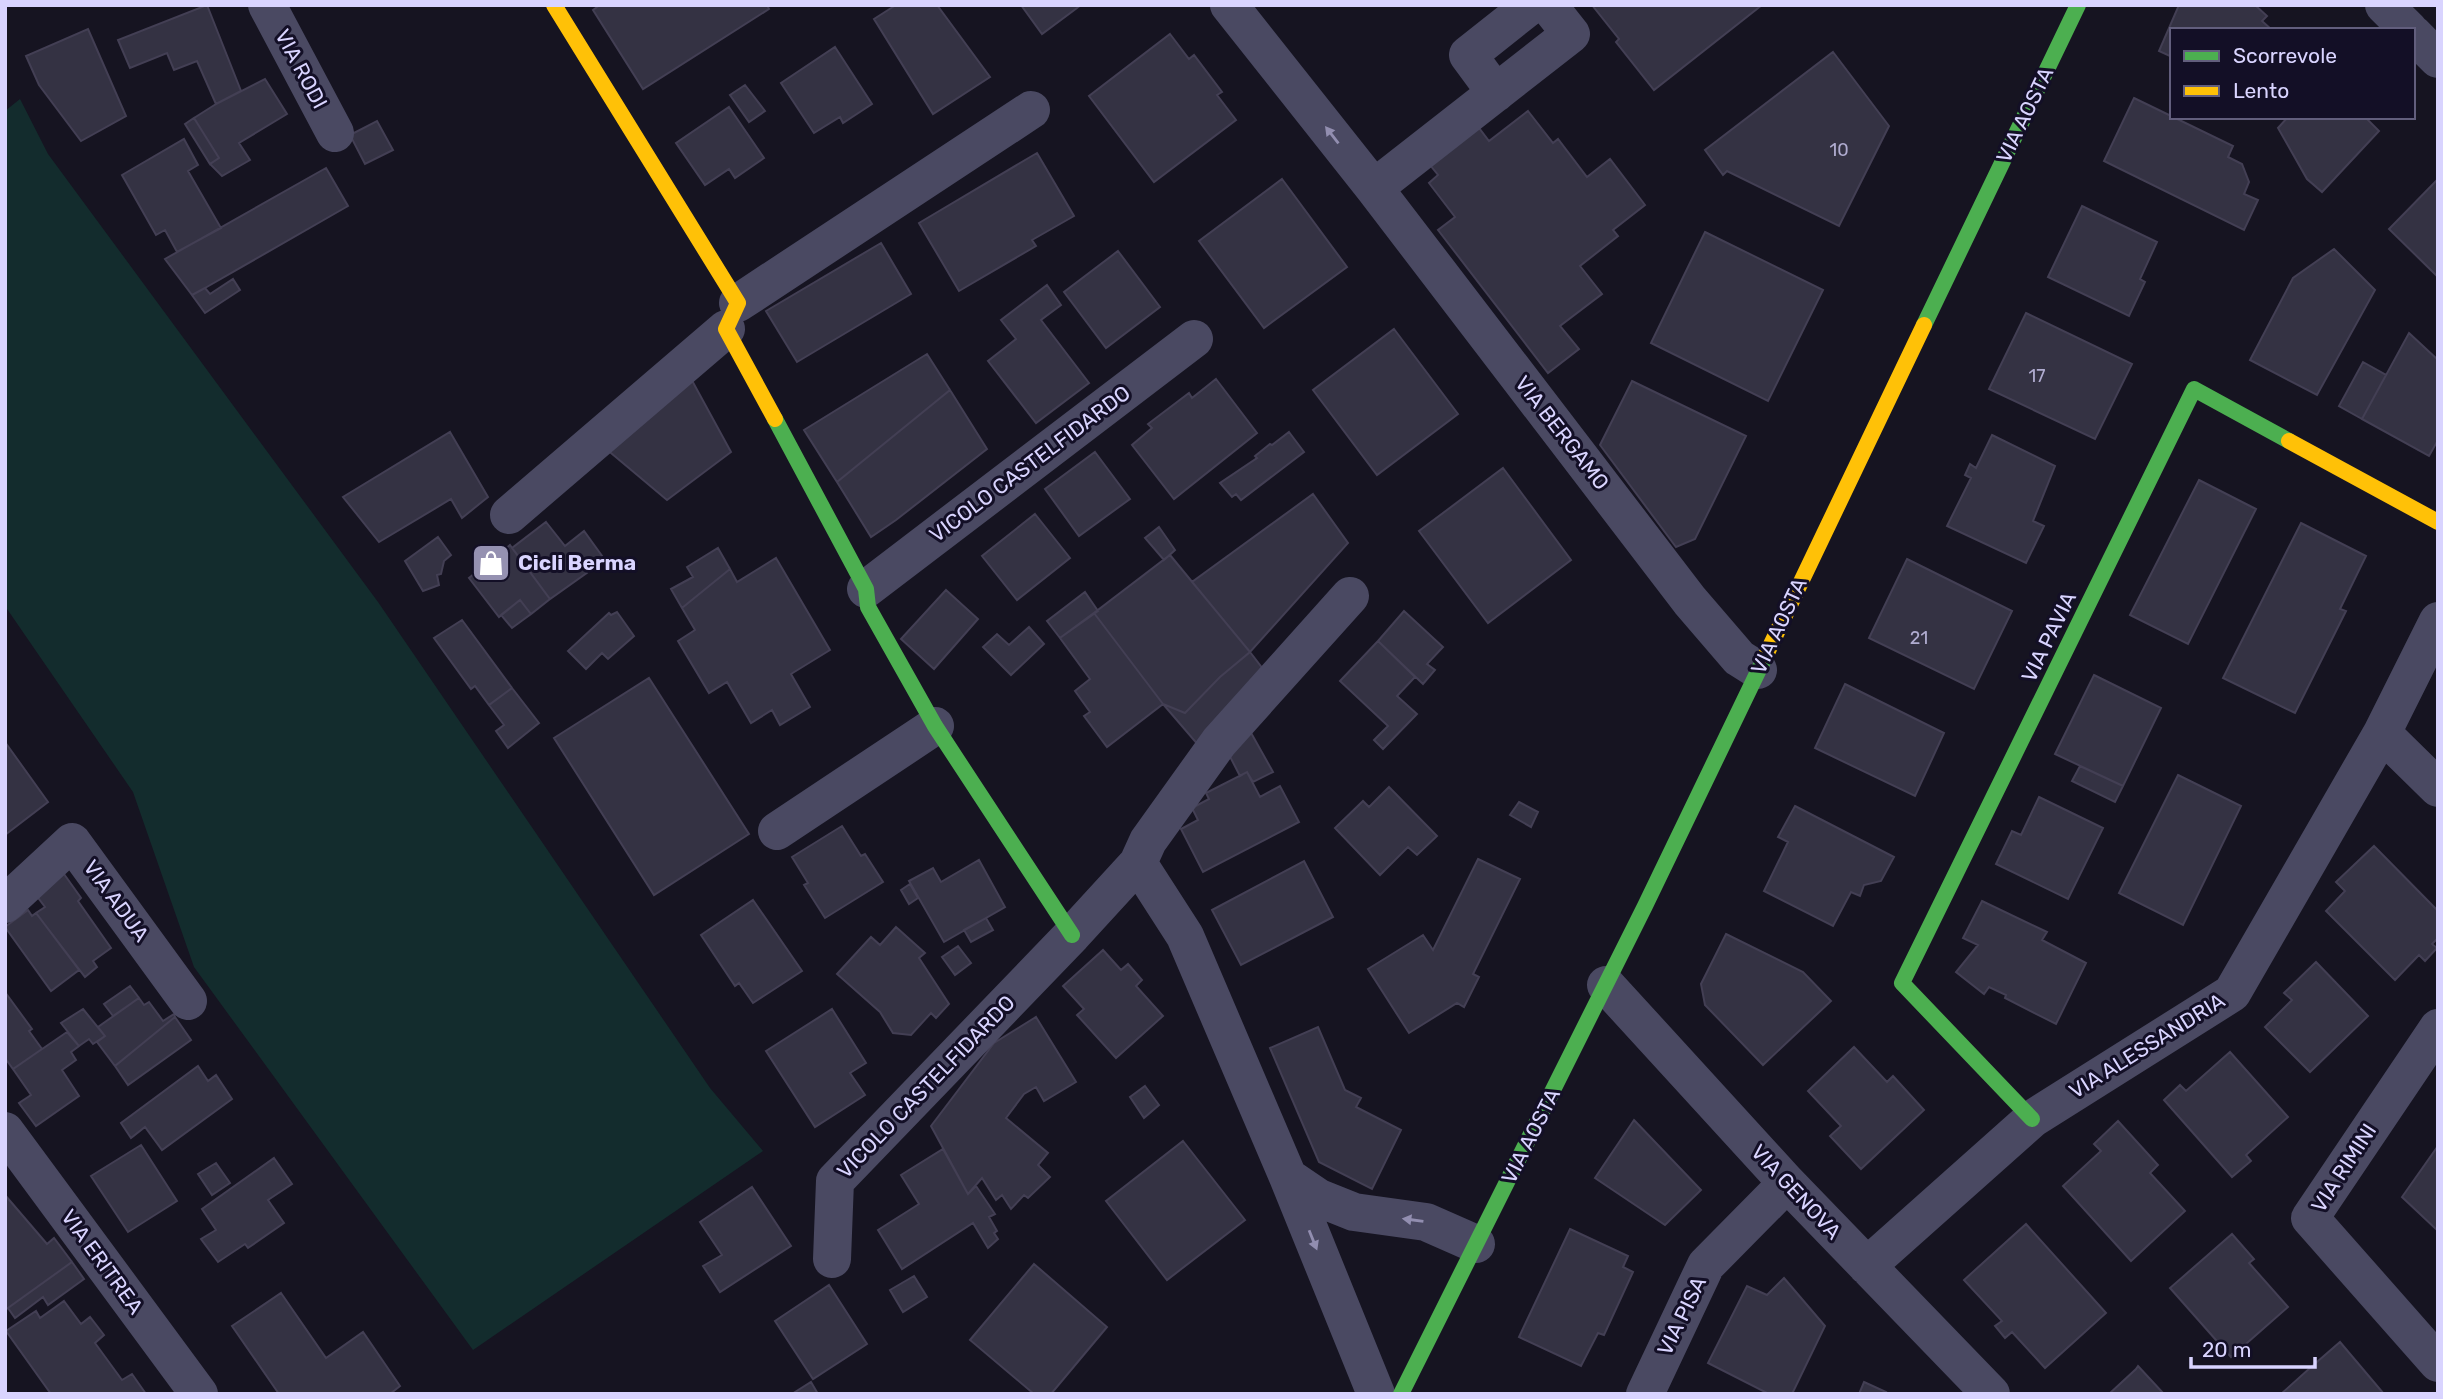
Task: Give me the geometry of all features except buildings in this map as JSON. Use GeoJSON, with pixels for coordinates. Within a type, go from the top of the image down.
{"type":"FeatureCollection","features":[{"type":"Feature","properties":{"kind":"street","name":"VIA RODI"},"geometry":{"type":"LineString","coordinates":[[267,5],[335,133]]}},
{"type":"Feature","properties":{"kind":"street"},"geometry":{"type":"LineString","coordinates":[[554,5],[732,316],[866,589],[868,607],[935,726],[1072,935]]}},
{"type":"Feature","properties":{"kind":"street","name":"VIA BERGAMO"},"geometry":{"type":"LineString","coordinates":[[1229,5],[1374,188],[1690,601],[1740,658],[1758,670]]}},
{"type":"Feature","properties":{"kind":"street"},"geometry":{"type":"LineString","coordinates":[[1496,93],[1468,55],[1531,5]]}},
{"type":"Feature","properties":{"kind":"street"},"geometry":{"type":"LineString","coordinates":[[1374,188],[1571,34],[1548,5]]}},
{"type":"Feature","properties":{"kind":"street","name":"VIA AOSTA"},"geometry":{"type":"LineString","coordinates":[[1401,1394],[1606,985],[2078,5]]}},
{"type":"Feature","properties":{"kind":"street"},"geometry":{"type":"LineString","coordinates":[[2385,5],[2407,28]]}},
{"type":"Feature","properties":{"kind":"street"},"geometry":{"type":"LineString","coordinates":[[2415,36],[2438,59]]}},
{"type":"Feature","properties":{"kind":"street"},"geometry":{"type":"LineString","coordinates":[[509,515],[732,316],[1031,110]]}},
{"type":"Feature","properties":{"kind":"street","name":"VICOLO CASTELFIDARDO"},"geometry":{"type":"LineString","coordinates":[[866,589],[1194,339]]}},
{"type":"Feature","properties":{"kind":"street","name":"VIA PAVIA"},"geometry":{"type":"LineString","coordinates":[[2032,1119],[1902,983],[2194,389],[2438,522]]}},
{"type":"Feature","properties":{"kind":"street","name":"VICOLO CASTELFIDARDO"},"geometry":{"type":"LineString","coordinates":[[832,1259],[835,1181],[1138,863],[1148,841],[1219,742],[1350,596]]}},
{"type":"Feature","properties":{"kind":"street","name":"VIA ALESSANDRIA"},"geometry":{"type":"LineString","coordinates":[[1867,1266],[2032,1119],[2232,993],[2382,733],[2438,621]]}},
{"type":"Feature","properties":{"kind":"street"},"geometry":{"type":"LineString","coordinates":[[777,831],[935,726]]}},
{"type":"Feature","properties":{"kind":"street"},"geometry":{"type":"LineString","coordinates":[[2382,733],[2438,788]]}},
{"type":"Feature","properties":{"kind":"street","name":"VIA ADUA"},"geometry":{"type":"LineString","coordinates":[[5,904],[72,842],[188,1001]]}},
{"type":"Feature","properties":{"kind":"street"},"geometry":{"type":"LineString","coordinates":[[1138,863],[1185,936],[1288,1177],[1376,1394]]}},
{"type":"Feature","properties":{"kind":"street","name":"VIA GENOVA"},"geometry":{"type":"LineString","coordinates":[[1606,985],[1787,1183],[1992,1394]]}},
{"type":"Feature","properties":{"kind":"street","name":"VIA RIMINI"},"geometry":{"type":"LineString","coordinates":[[2438,1028],[2310,1218],[2438,1363]]}},
{"type":"Feature","properties":{"kind":"street","name":"VIA ERITREA"},"geometry":{"type":"LineString","coordinates":[[5,1131],[199,1394]]}},
{"type":"Feature","properties":{"kind":"street"},"geometry":{"type":"LineString","coordinates":[[1288,1177],[1319,1198],[1354,1212],[1426,1222],[1476,1244]]}},
{"type":"Feature","properties":{"kind":"street","name":"VIA PISA"},"geometry":{"type":"LineString","coordinates":[[1645,1394],[1706,1265],[1787,1183]]}},
{"type":"Feature","properties":{"kind":"green space"},"geometry":{"type":"Polygon","coordinates":[[[20,99],[48,154],[378,602],[710,1088],[763,1151],[473,1350],[194,967],[133,792],[5,606],[5,111],[20,99]]]}},
{"type":"Feature","properties":{"kind":"traffic: fast"},"geometry":{"type":"LineString","coordinates":[[1924,325],[2078,5]]}},
{"type":"Feature","properties":{"kind":"traffic: fast"},"geometry":{"type":"LineString","coordinates":[[2032,1119],[1902,983],[2194,389],[2289,441]]}},
{"type":"Feature","properties":{"kind":"traffic: fast"},"geometry":{"type":"LineString","coordinates":[[775,419],[866,589],[868,607],[935,726],[1072,935]]}},
{"type":"Feature","properties":{"kind":"traffic: fast"},"geometry":{"type":"LineString","coordinates":[[1401,1394],[1645,906],[1766,655]]}},
{"type":"Feature","properties":{"kind":"traffic: slow"},"geometry":{"type":"LineString","coordinates":[[554,5],[738,303],[726,329],[775,419]]}},
{"type":"Feature","properties":{"kind":"traffic: slow"},"geometry":{"type":"LineString","coordinates":[[1766,655],[1924,325]]}},
{"type":"Feature","properties":{"kind":"traffic: slow"},"geometry":{"type":"LineString","coordinates":[[2289,441],[2438,522]]}},
{"type":"Feature","properties":{"kind":"place","name":"Cicli Berma"},"geometry":{"type":"Point","coordinates":[491,563]}}]}
